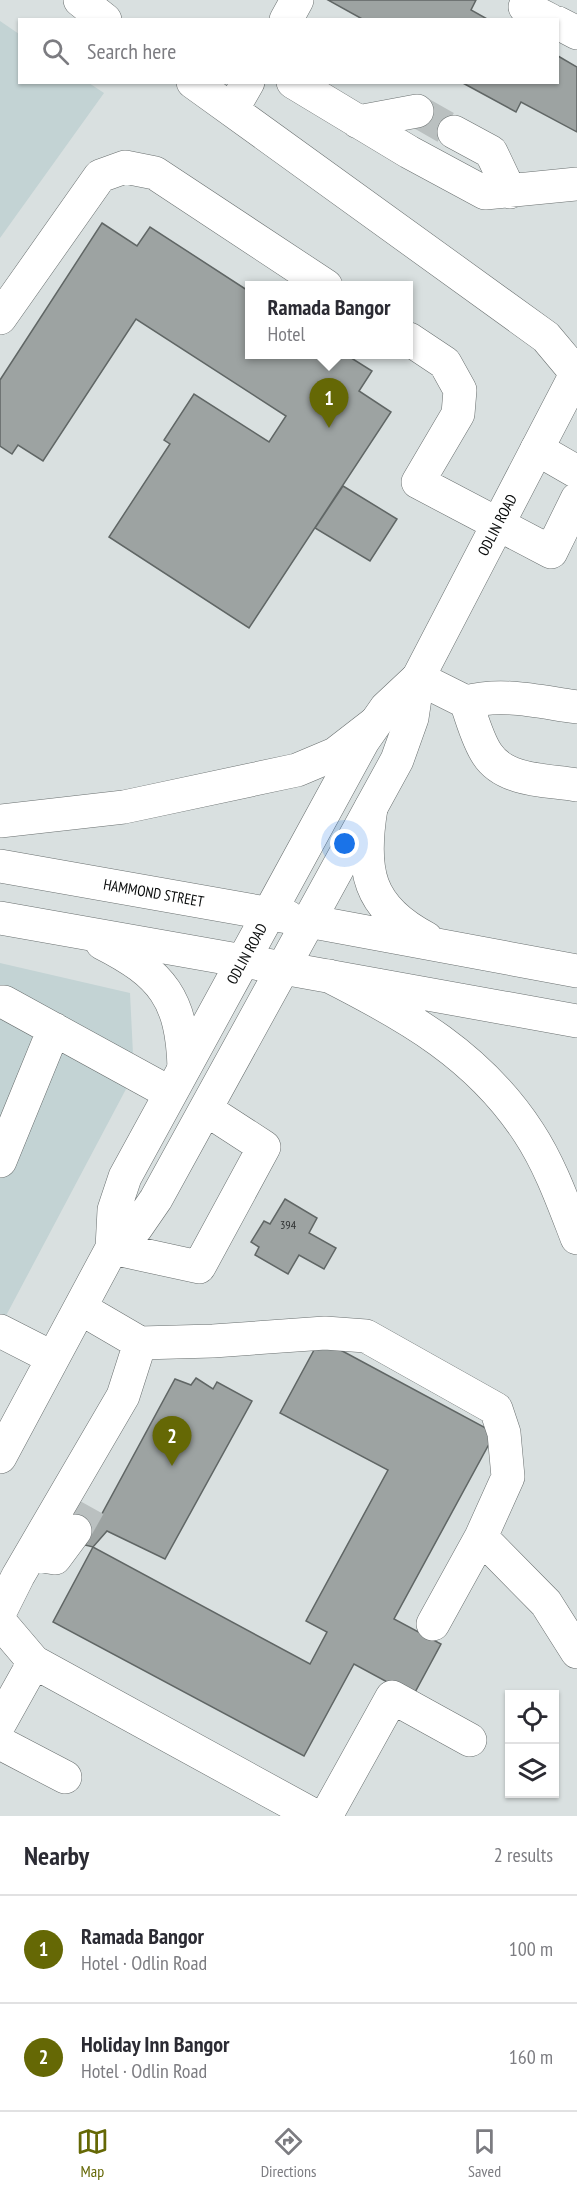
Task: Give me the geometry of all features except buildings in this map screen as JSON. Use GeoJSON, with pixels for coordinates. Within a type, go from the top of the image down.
{"type":"FeatureCollection","features":[{"type":"Feature","properties":{"kind":"main road"},"geometry":{"type":"LineString","coordinates":[[80,0],[102,18]]}},
{"type":"Feature","properties":{"kind":"main road"},"geometry":{"type":"LineString","coordinates":[[287,18],[297,0]]}},
{"type":"Feature","properties":{"kind":"main road"},"geometry":{"type":"LineString","coordinates":[[559,24],[577,33]]}},
{"type":"Feature","properties":{"kind":"main road"},"geometry":{"type":"LineString","coordinates":[[196,84],[546,337],[577,373]]}},
{"type":"Feature","properties":{"kind":"main road"},"geometry":{"type":"LineString","coordinates":[[232,111],[247,84]]}},
{"type":"Feature","properties":{"kind":"main road"},"geometry":{"type":"LineString","coordinates":[[296,84],[409,152],[485,193],[577,184]]}},
{"type":"Feature","properties":{"kind":"main road"},"geometry":{"type":"LineString","coordinates":[[358,122],[417,111]]}},
{"type":"Feature","properties":{"kind":"main road"},"geometry":{"type":"LineString","coordinates":[[454,132],[491,152],[510,192]]}},
{"type":"Feature","properties":{"kind":"main road"},"geometry":{"type":"LineString","coordinates":[[0,318],[100,176],[125,167],[155,174],[320,281]]}},
{"type":"Feature","properties":{"kind":"main road"},"geometry":{"type":"LineString","coordinates":[[413,342],[445,363],[460,390],[458,414],[418,482],[551,552],[577,499]]}},
{"type":"Feature","properties":{"kind":"main road","name":"ODLIN ROAD"},"geometry":{"type":"LineString","coordinates":[[0,1457],[112,1248],[147,1214],[167,1181],[371,808],[405,741],[412,718],[418,678],[577,373]]}},
{"type":"Feature","properties":{"kind":"main road"},"geometry":{"type":"LineString","coordinates":[[537,449],[577,472]]}},
{"type":"Feature","properties":{"kind":"main road"},"geometry":{"type":"LineString","coordinates":[[418,678],[466,702],[486,753],[497,765],[512,774],[577,785]]}},
{"type":"Feature","properties":{"kind":"main road","name":"ODLIN ROAD"},"geometry":{"type":"LineString","coordinates":[[112,1248],[113,1218],[119,1192],[133,1160],[375,723],[400,694],[418,678]]}},
{"type":"Feature","properties":{"kind":"main road"},"geometry":{"type":"LineString","coordinates":[[466,702],[480,698],[510,697],[577,707]]}},
{"type":"Feature","properties":{"kind":"main road"},"geometry":{"type":"LineString","coordinates":[[0,821],[124,807],[297,770],[335,754],[375,723]]}},
{"type":"Feature","properties":{"kind":"main road"},"geometry":{"type":"LineString","coordinates":[[371,808],[367,858],[370,880],[375,891],[396,919],[447,947]]}},
{"type":"Feature","properties":{"kind":"main road","name":"HAMMOND STREET"},"geometry":{"type":"LineString","coordinates":[[0,866],[577,972]]}},
{"type":"Feature","properties":{"kind":"main road"},"geometry":{"type":"LineString","coordinates":[[0,918],[577,1021]]}},
{"type":"Feature","properties":{"kind":"main road"},"geometry":{"type":"LineString","coordinates":[[0,1002],[54,1029],[177,1080],[181,1029],[170,999],[162,986],[138,964],[119,952],[66,930]]}},
{"type":"Feature","properties":{"kind":"main road"},"geometry":{"type":"LineString","coordinates":[[329,976],[427,1030],[455,1051],[489,1082],[530,1134],[577,1238]]}},
{"type":"Feature","properties":{"kind":"main road"},"geometry":{"type":"LineString","coordinates":[[0,1161],[54,1029]]}},
{"type":"Feature","properties":{"kind":"main road"},"geometry":{"type":"LineString","coordinates":[[112,1248],[199,1267],[264,1147],[207,1110]]}},
{"type":"Feature","properties":{"kind":"main road"},"geometry":{"type":"LineString","coordinates":[[80,1308],[140,1343],[213,1341],[325,1333],[366,1335],[496,1409],[504,1433],[508,1477],[481,1537],[433,1624]]}},
{"type":"Feature","properties":{"kind":"main road"},"geometry":{"type":"LineString","coordinates":[[0,1331],[53,1358]]}},
{"type":"Feature","properties":{"kind":"main road"},"geometry":{"type":"LineString","coordinates":[[0,1612],[16,1566],[87,1458],[123,1396],[140,1343]]}},
{"type":"Feature","properties":{"kind":"main road"},"geometry":{"type":"LineString","coordinates":[[16,1566],[55,1558],[82,1518],[87,1458]]}},
{"type":"Feature","properties":{"kind":"main road"},"geometry":{"type":"LineString","coordinates":[[481,1537],[546,1603],[577,1652]]}},
{"type":"Feature","properties":{"kind":"main road"},"geometry":{"type":"LineString","coordinates":[[0,1622],[34,1662],[315,1816]]}},
{"type":"Feature","properties":{"kind":"main road"},"geometry":{"type":"LineString","coordinates":[[0,1723],[34,1662]]}},
{"type":"Feature","properties":{"kind":"main road"},"geometry":{"type":"LineString","coordinates":[[326,1816],[392,1697],[470,1740]]}},
{"type":"Feature","properties":{"kind":"main road"},"geometry":{"type":"LineString","coordinates":[[0,1743],[65,1777]]}},
{"type":"Feature","properties":{"kind":"shaded area"},"geometry":{"type":"Polygon","coordinates":[[[0,21],[18,33],[18,84],[90,84],[104,93],[0,238],[0,21]]]}},
{"type":"Feature","properties":{"kind":"shaded area"},"geometry":{"type":"Polygon","coordinates":[[[0,963],[130,993],[134,1074],[0,1327],[0,963]]]}},
{"type":"Feature","properties":{"kind":"tunnel"},"geometry":{"type":"LineString","coordinates":[[417,111],[454,132]]}},
{"type":"Feature","properties":{"kind":"tunnel"},"geometry":{"type":"LineString","coordinates":[[75,1531],[89,1506]]}},
{"type":"Feature","properties":{"kind":"place","name":"Ramada Bangor"},"geometry":{"type":"Point","coordinates":[329,428]}},
{"type":"Feature","properties":{"kind":"place","name":"Holiday Inn Bangor"},"geometry":{"type":"Point","coordinates":[172,1466]}}]}
